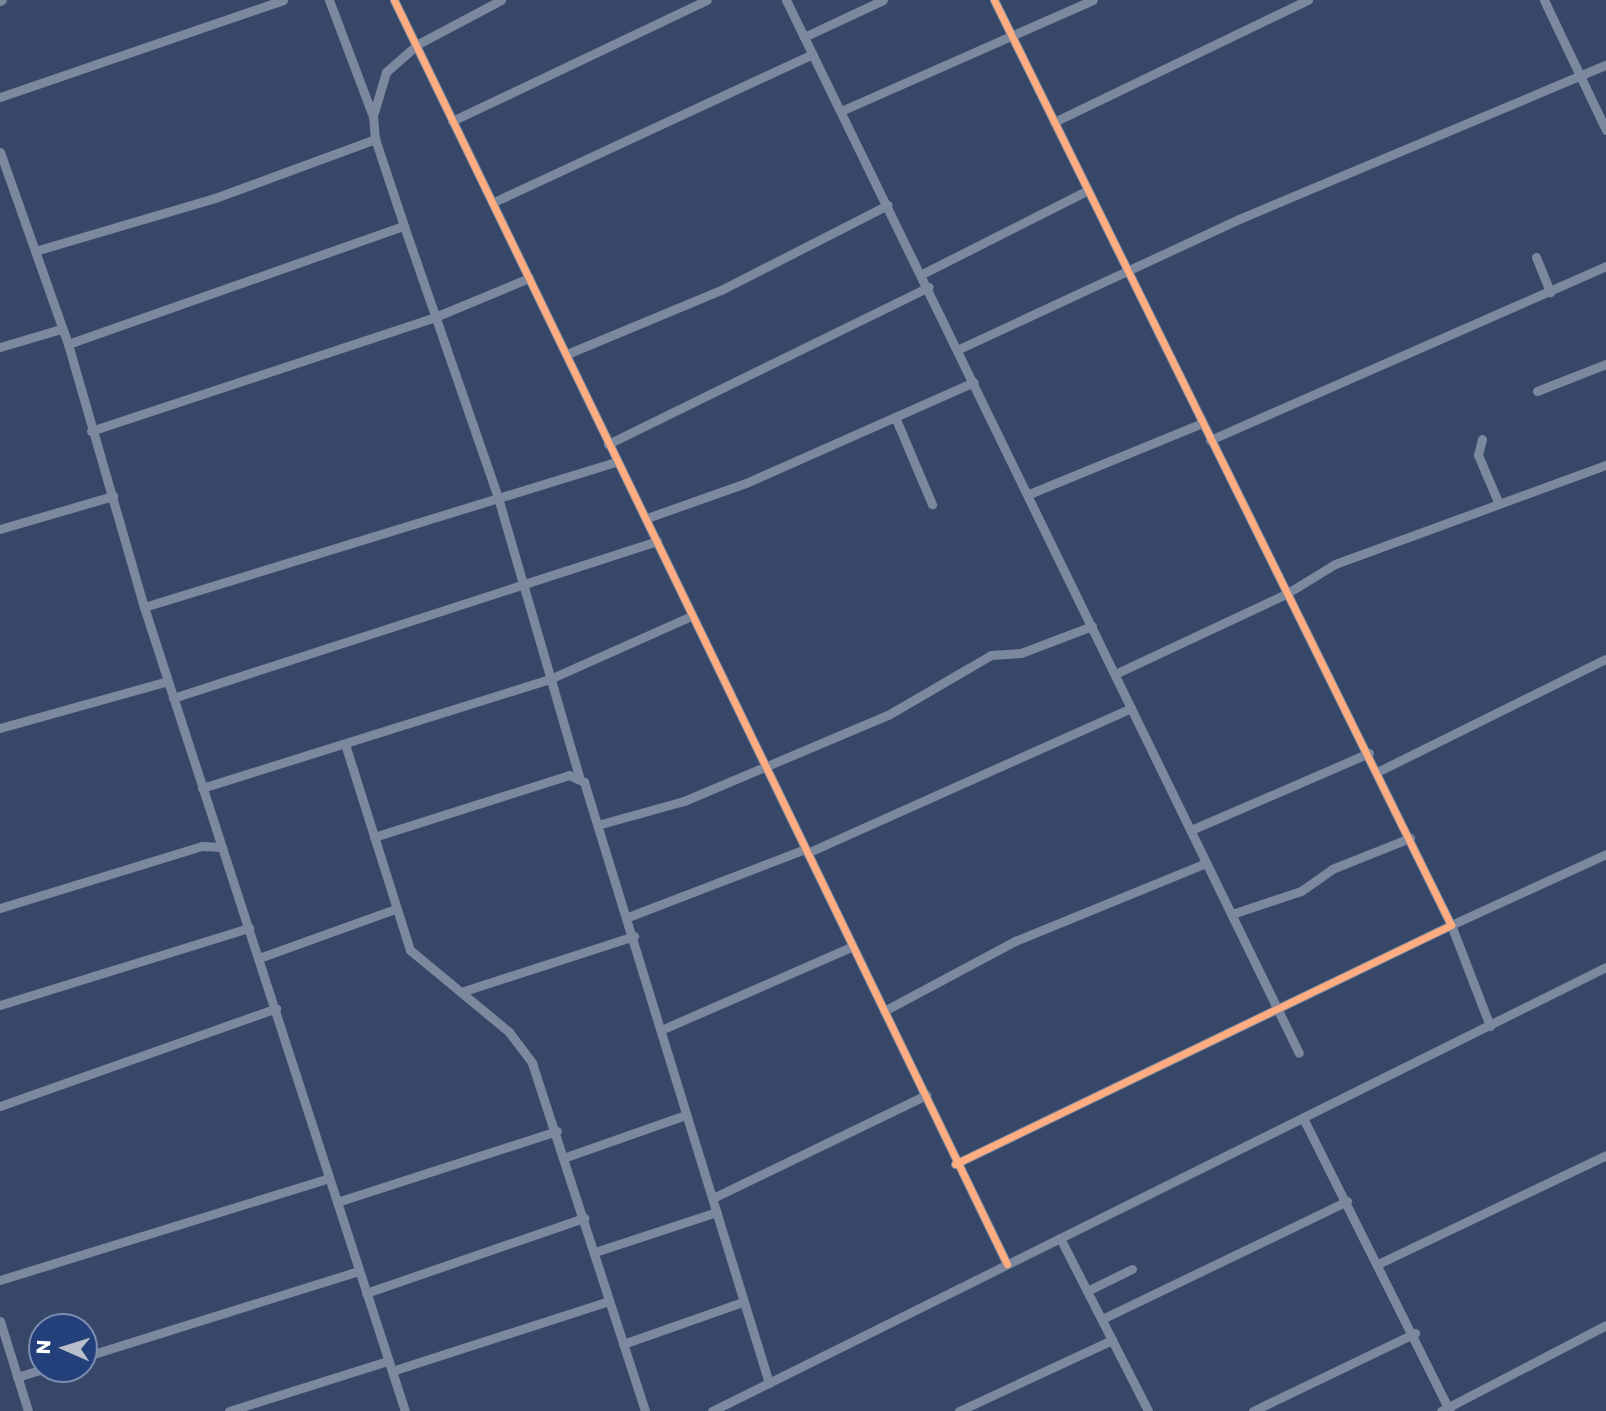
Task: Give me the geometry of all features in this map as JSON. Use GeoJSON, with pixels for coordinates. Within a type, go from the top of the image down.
{"type":"FeatureCollection","features":[{"type":"Feature","properties":{"kind":"street"},"geometry":{"type":"LineString","coordinates":[[0,97],[284,0]]}},
{"type":"Feature","properties":{"kind":"street"},"geometry":{"type":"LineString","coordinates":[[329,0],[373,116],[375,139],[499,501],[579,777],[601,824],[685,1115],[769,1383]]}},
{"type":"Feature","properties":{"kind":"street"},"geometry":{"type":"LineString","coordinates":[[394,0],[418,44],[452,121],[496,201],[529,278],[616,462],[647,518],[689,617],[766,767],[851,947],[926,1096],[955,1164],[1007,1264]]}},
{"type":"Feature","properties":{"kind":"street"},"geometry":{"type":"LineString","coordinates":[[373,116],[386,72],[418,44],[501,0]]}},
{"type":"Feature","properties":{"kind":"street"},"geometry":{"type":"LineString","coordinates":[[452,121],[707,0]]}},
{"type":"Feature","properties":{"kind":"street"},"geometry":{"type":"LineString","coordinates":[[786,0],[929,287],[1299,1053]]}},
{"type":"Feature","properties":{"kind":"street"},"geometry":{"type":"LineString","coordinates":[[804,37],[883,0]]}},
{"type":"Feature","properties":{"kind":"street"},"geometry":{"type":"LineString","coordinates":[[994,0],[1286,594],[1379,771],[1451,925],[1490,1026]]}},
{"type":"Feature","properties":{"kind":"street"},"geometry":{"type":"LineString","coordinates":[[841,111],[1093,0]]}},
{"type":"Feature","properties":{"kind":"street"},"geometry":{"type":"LineString","coordinates":[[1055,122],[1308,0]]}},
{"type":"Feature","properties":{"kind":"street"},"geometry":{"type":"LineString","coordinates":[[1544,0],[1606,130]]}},
{"type":"Feature","properties":{"kind":"street"},"geometry":{"type":"LineString","coordinates":[[496,201],[812,54]]}},
{"type":"Feature","properties":{"kind":"street"},"geometry":{"type":"LineString","coordinates":[[959,349],[1129,271],[1606,65]]}},
{"type":"Feature","properties":{"kind":"street"},"geometry":{"type":"LineString","coordinates":[[35,251],[215,198],[375,139]]}},
{"type":"Feature","properties":{"kind":"street"},"geometry":{"type":"LineString","coordinates":[[0,152],[68,344],[90,431],[113,496],[144,607],[405,1411]]}},
{"type":"Feature","properties":{"kind":"street"},"geometry":{"type":"LineString","coordinates":[[922,274],[1088,190]]}},
{"type":"Feature","properties":{"kind":"street"},"geometry":{"type":"LineString","coordinates":[[567,354],[721,290],[888,205]]}},
{"type":"Feature","properties":{"kind":"street"},"geometry":{"type":"LineString","coordinates":[[68,344],[404,226]]}},
{"type":"Feature","properties":{"kind":"street"},"geometry":{"type":"LineString","coordinates":[[1535,257],[1550,292]]}},
{"type":"Feature","properties":{"kind":"street"},"geometry":{"type":"LineString","coordinates":[[1210,440],[1606,266]]}},
{"type":"Feature","properties":{"kind":"street"},"geometry":{"type":"LineString","coordinates":[[90,431],[435,317],[529,278]]}},
{"type":"Feature","properties":{"kind":"street"},"geometry":{"type":"LineString","coordinates":[[608,443],[929,287]]}},
{"type":"Feature","properties":{"kind":"street"},"geometry":{"type":"LineString","coordinates":[[0,347],[61,329]]}},
{"type":"Feature","properties":{"kind":"street"},"geometry":{"type":"LineString","coordinates":[[1537,391],[1606,364]]}},
{"type":"Feature","properties":{"kind":"street"},"geometry":{"type":"LineString","coordinates":[[647,518],[974,382]]}},
{"type":"Feature","properties":{"kind":"street"},"geometry":{"type":"LineString","coordinates":[[895,417],[932,504]]}},
{"type":"Feature","properties":{"kind":"street"},"geometry":{"type":"LineString","coordinates":[[1029,494],[1202,423]]}},
{"type":"Feature","properties":{"kind":"street"},"geometry":{"type":"LineString","coordinates":[[1482,439],[1478,455],[1499,504]]}},
{"type":"Feature","properties":{"kind":"street"},"geometry":{"type":"LineString","coordinates":[[144,607],[499,501],[616,462]]}},
{"type":"Feature","properties":{"kind":"street"},"geometry":{"type":"LineString","coordinates":[[1115,674],[1286,594],[1335,564],[1606,465]]}},
{"type":"Feature","properties":{"kind":"street"},"geometry":{"type":"LineString","coordinates":[[0,529],[113,496]]}},
{"type":"Feature","properties":{"kind":"street"},"geometry":{"type":"LineString","coordinates":[[173,698],[657,541]]}},
{"type":"Feature","properties":{"kind":"street"},"geometry":{"type":"LineString","coordinates":[[202,788],[552,677],[689,617]]}},
{"type":"Feature","properties":{"kind":"street"},"geometry":{"type":"LineString","coordinates":[[601,824],[684,801],[888,715],[991,655],[1021,653],[1092,626]]}},
{"type":"Feature","properties":{"kind":"street"},"geometry":{"type":"LineString","coordinates":[[1379,771],[1606,659]]}},
{"type":"Feature","properties":{"kind":"street"},"geometry":{"type":"LineString","coordinates":[[0,728],[168,681]]}},
{"type":"Feature","properties":{"kind":"street"},"geometry":{"type":"LineString","coordinates":[[628,917],[806,851],[1131,708]]}},
{"type":"Feature","properties":{"kind":"street"},"geometry":{"type":"LineString","coordinates":[[345,744],[395,909],[414,956],[461,992],[523,1047],[566,1157],[645,1411]]}},
{"type":"Feature","properties":{"kind":"street"},"geometry":{"type":"LineString","coordinates":[[1191,831],[1369,753]]}},
{"type":"Feature","properties":{"kind":"street"},"geometry":{"type":"LineString","coordinates":[[374,837],[579,777]]}},
{"type":"Feature","properties":{"kind":"street"},"geometry":{"type":"LineString","coordinates":[[1232,914],[1301,891],[1332,869],[1410,838]]}},
{"type":"Feature","properties":{"kind":"street"},"geometry":{"type":"LineString","coordinates":[[0,908],[202,846],[222,847]]}},
{"type":"Feature","properties":{"kind":"street"},"geometry":{"type":"LineString","coordinates":[[955,1164],[1451,925],[1606,854]]}},
{"type":"Feature","properties":{"kind":"street"},"geometry":{"type":"LineString","coordinates":[[884,1011],[1015,942],[1206,863]]}},
{"type":"Feature","properties":{"kind":"street"},"geometry":{"type":"LineString","coordinates":[[259,958],[395,909]]}},
{"type":"Feature","properties":{"kind":"street"},"geometry":{"type":"LineString","coordinates":[[0,1005],[249,928]]}},
{"type":"Feature","properties":{"kind":"street"},"geometry":{"type":"LineString","coordinates":[[461,992],[634,936]]}},
{"type":"Feature","properties":{"kind":"street"},"geometry":{"type":"LineString","coordinates":[[661,1030],[851,947]]}},
{"type":"Feature","properties":{"kind":"street"},"geometry":{"type":"LineString","coordinates":[[712,1411],[1304,1120],[1606,967]]}},
{"type":"Feature","properties":{"kind":"street"},"geometry":{"type":"LineString","coordinates":[[0,1106],[276,1008]]}},
{"type":"Feature","properties":{"kind":"street"},"geometry":{"type":"LineString","coordinates":[[713,1198],[926,1096]]}},
{"type":"Feature","properties":{"kind":"street"},"geometry":{"type":"LineString","coordinates":[[566,1157],[685,1115]]}},
{"type":"Feature","properties":{"kind":"street"},"geometry":{"type":"LineString","coordinates":[[1304,1120],[1415,1333],[1446,1410],[1606,1325]]}},
{"type":"Feature","properties":{"kind":"street"},"geometry":{"type":"LineString","coordinates":[[337,1202],[557,1131]]}},
{"type":"Feature","properties":{"kind":"street"},"geometry":{"type":"LineString","coordinates":[[1380,1263],[1606,1155]]}},
{"type":"Feature","properties":{"kind":"street"},"geometry":{"type":"LineString","coordinates":[[0,1280],[329,1178]]}},
{"type":"Feature","properties":{"kind":"street"},"geometry":{"type":"LineString","coordinates":[[1101,1319],[1347,1200]]}},
{"type":"Feature","properties":{"kind":"street"},"geometry":{"type":"LineString","coordinates":[[595,1252],[717,1212]]}},
{"type":"Feature","properties":{"kind":"street"},"geometry":{"type":"LineString","coordinates":[[366,1293],[584,1218]]}},
{"type":"Feature","properties":{"kind":"street"},"geometry":{"type":"LineString","coordinates":[[1060,1238],[1148,1411]]}},
{"type":"Feature","properties":{"kind":"street"},"geometry":{"type":"LineString","coordinates":[[1087,1291],[1132,1269]]}},
{"type":"Feature","properties":{"kind":"street"},"geometry":{"type":"LineString","coordinates":[[98,1353],[359,1272]]}},
{"type":"Feature","properties":{"kind":"street"},"geometry":{"type":"LineString","coordinates":[[229,1411],[609,1301]]}},
{"type":"Feature","properties":{"kind":"street"},"geometry":{"type":"LineString","coordinates":[[623,1344],[742,1302]]}},
{"type":"Feature","properties":{"kind":"street"},"geometry":{"type":"LineString","coordinates":[[0,1321],[28,1411]]}},
{"type":"Feature","properties":{"kind":"street"},"geometry":{"type":"LineString","coordinates":[[1252,1411],[1415,1333]]}},
{"type":"Feature","properties":{"kind":"street"},"geometry":{"type":"LineString","coordinates":[[959,1411],[1112,1340]]}},
{"type":"Feature","properties":{"kind":"street"},"geometry":{"type":"LineString","coordinates":[[17,1377],[28,1374]]}},
{"type":"Feature","properties":{"kind":"cycle path"},"geometry":{"type":"LineString","coordinates":[[394,0],[1007,1264]]}},
{"type":"Feature","properties":{"kind":"cycle path"},"geometry":{"type":"LineString","coordinates":[[955,1164],[1451,925],[994,0]]}}]}
